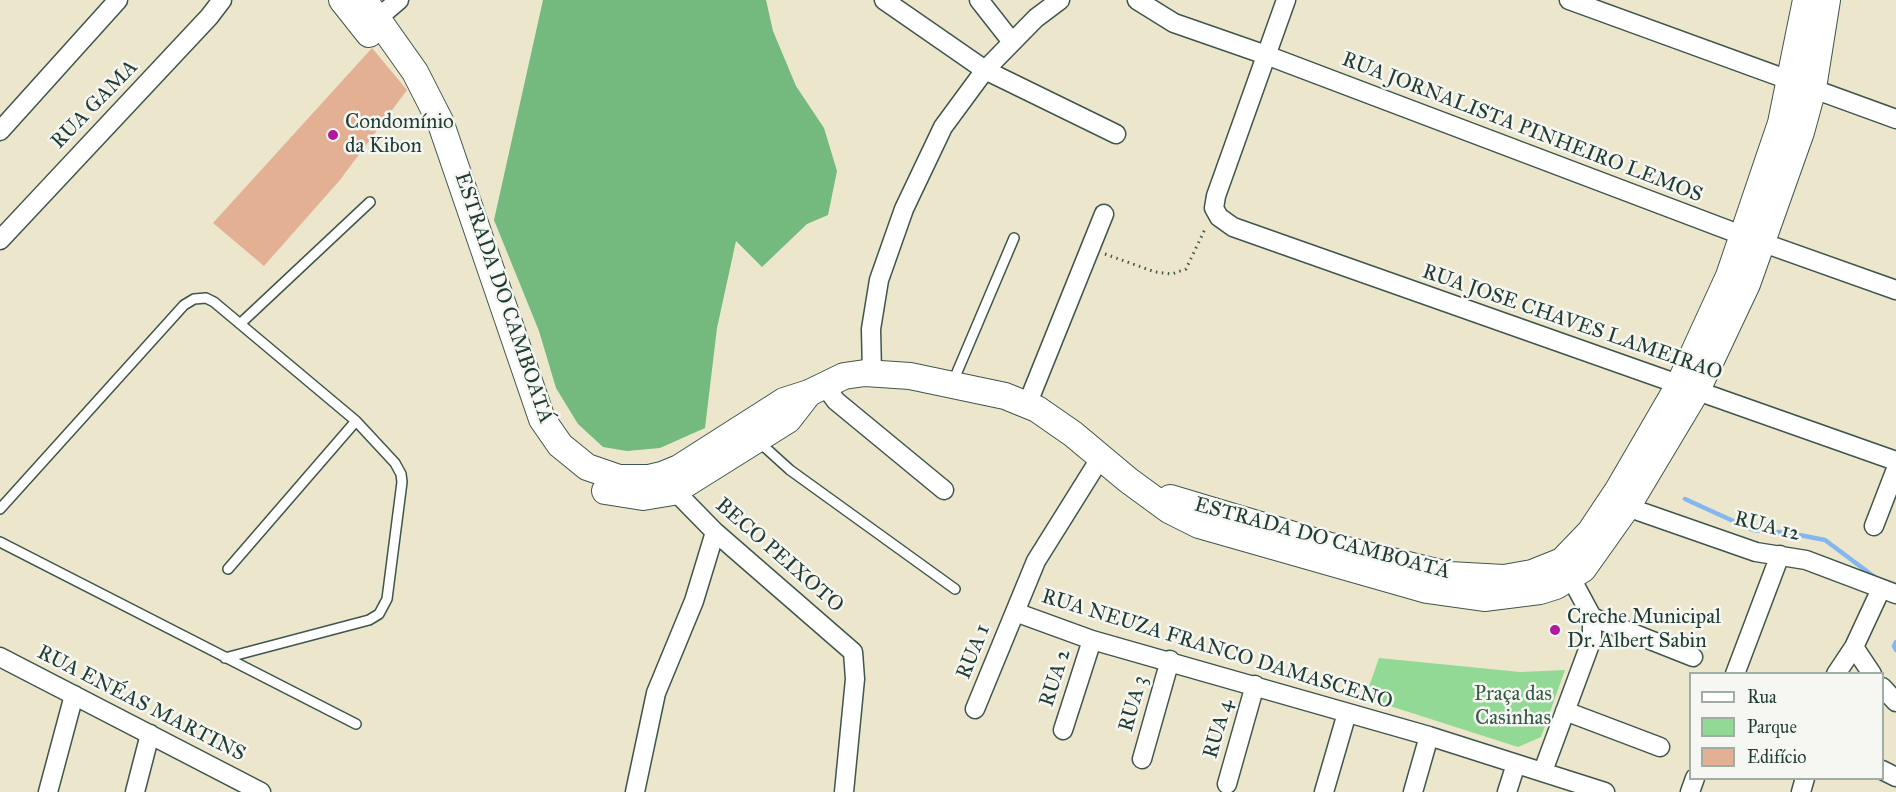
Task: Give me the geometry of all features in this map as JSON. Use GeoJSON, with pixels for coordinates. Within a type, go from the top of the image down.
{"type":"FeatureCollection","features":[{"type":"Feature","properties":{"kind":"main road","name":"ESTRADA DO CAMBOATÁ"},"geometry":{"type":"LineString","coordinates":[[342,0],[369,33],[413,102],[542,419],[555,439],[580,463],[604,474],[634,479],[673,490],[757,441],[788,420],[817,389]]}},
{"type":"Feature","properties":{"kind":"main road","name":"ESTRADA DO CAMBOATÁ"},"geometry":{"type":"LineString","coordinates":[[1802,85],[1806,0]]}},
{"type":"Feature","properties":{"kind":"main road","name":"ESTRADA DO CAMBOATÁ"},"geometry":{"type":"LineString","coordinates":[[673,490],[686,463],[784,401],[844,376],[872,373],[910,375],[1005,396],[1027,405],[1059,423],[1144,492],[1327,545],[1453,595],[1484,598],[1527,594],[1571,578],[1593,558],[1627,507],[1688,388],[1730,276],[1753,239],[1781,123],[1802,85],[1827,0]]}},
{"type":"Feature","properties":{"kind":"main road","name":"ESTRADA DO CAMBOATÁ"},"geometry":{"type":"LineString","coordinates":[[371,9],[415,72],[440,121],[479,263]]}},
{"type":"Feature","properties":{"kind":"main road","name":"ESTRADA DO CAMBOATÁ"},"geometry":{"type":"LineString","coordinates":[[1386,569],[1485,578],[1532,573],[1556,565],[1572,552],[1604,514],[1688,388]]}},
{"type":"Feature","properties":{"kind":"street"},"geometry":{"type":"LineString","coordinates":[[0,131],[118,0]]}},
{"type":"Feature","properties":{"kind":"street","name":"RUA GAMA"},"geometry":{"type":"LineString","coordinates":[[0,240],[209,17],[222,0]]}},
{"type":"Feature","properties":{"kind":"street"},"geometry":{"type":"LineString","coordinates":[[371,9],[399,0]]}},
{"type":"Feature","properties":{"kind":"street"},"geometry":{"type":"LineString","coordinates":[[884,0],[985,70],[1116,134]]}},
{"type":"Feature","properties":{"kind":"street"},"geometry":{"type":"LineString","coordinates":[[979,0],[1012,42]]}},
{"type":"Feature","properties":{"kind":"street"},"geometry":{"type":"LineString","coordinates":[[872,373],[871,329],[877,289],[904,209],[943,127],[985,70],[1036,18],[1060,0]]}},
{"type":"Feature","properties":{"kind":"street","name":"RUA JORNALISTA PINHEIRO LEMOS"},"geometry":{"type":"LineString","coordinates":[[1137,0],[1174,23],[1266,55],[1753,239],[1896,290]]}},
{"type":"Feature","properties":{"kind":"street"},"geometry":{"type":"LineString","coordinates":[[1214,208],[1286,0]]}},
{"type":"Feature","properties":{"kind":"street"},"geometry":{"type":"LineString","coordinates":[[1569,0],[1896,119]]}},
{"type":"Feature","properties":{"kind":"street","name":"RUA JOSE CHAVES LAMEIRAO"},"geometry":{"type":"LineString","coordinates":[[1214,208],[1219,217],[1233,226],[1896,461]]}},
{"type":"Feature","properties":{"kind":"street"},"geometry":{"type":"LineString","coordinates":[[1027,405],[1104,214]]}},
{"type":"Feature","properties":{"kind":"street"},"geometry":{"type":"LineString","coordinates":[[817,389],[836,401],[944,490]]}},
{"type":"Feature","properties":{"kind":"street","name":"RUA NEUZA FRANCO DAMASCENO"},"geometry":{"type":"LineString","coordinates":[[1101,457],[1036,561],[1015,612],[1092,640],[1170,660],[1543,771]]}},
{"type":"Feature","properties":{"kind":"street"},"geometry":{"type":"LineString","coordinates":[[1874,525],[1896,469]]}},
{"type":"Feature","properties":{"kind":"street","name":"BECO PEIXOTO"},"geometry":{"type":"LineString","coordinates":[[673,490],[715,532],[853,652],[855,679],[844,792]]}},
{"type":"Feature","properties":{"kind":"street","name":"RUA 12"},"geometry":{"type":"LineString","coordinates":[[1627,507],[1756,552],[1806,560],[1889,591]]}},
{"type":"Feature","properties":{"kind":"street"},"geometry":{"type":"LineString","coordinates":[[635,792],[656,693],[694,601],[715,532]]}},
{"type":"Feature","properties":{"kind":"street"},"geometry":{"type":"LineString","coordinates":[[1736,672],[1779,555]]}},
{"type":"Feature","properties":{"kind":"street"},"geometry":{"type":"LineString","coordinates":[[1571,578],[1592,617],[1592,639],[1543,771],[1602,791]]}},
{"type":"Feature","properties":{"kind":"street"},"geometry":{"type":"LineString","coordinates":[[1837,672],[1889,591]]}},
{"type":"Feature","properties":{"kind":"street","name":"RUA 1"},"geometry":{"type":"LineString","coordinates":[[975,709],[1015,612]]}},
{"type":"Feature","properties":{"kind":"street"},"geometry":{"type":"LineString","coordinates":[[1592,617],[1693,657]]}},
{"type":"Feature","properties":{"kind":"street","name":"RUA 2"},"geometry":{"type":"LineString","coordinates":[[1063,730],[1092,640]]}},
{"type":"Feature","properties":{"kind":"street"},"geometry":{"type":"LineString","coordinates":[[1854,647],[1871,672]]}},
{"type":"Feature","properties":{"kind":"street","name":"RUA ENÉAS MARTINS"},"geometry":{"type":"LineString","coordinates":[[0,657],[261,792]]}},
{"type":"Feature","properties":{"kind":"street","name":"RUA 3"},"geometry":{"type":"LineString","coordinates":[[1142,759],[1170,660]]}},
{"type":"Feature","properties":{"kind":"street","name":"RUA 4"},"geometry":{"type":"LineString","coordinates":[[1227,784],[1255,685]]}},
{"type":"Feature","properties":{"kind":"street"},"geometry":{"type":"LineString","coordinates":[[1884,689],[1896,702]]}},
{"type":"Feature","properties":{"kind":"street"},"geometry":{"type":"LineString","coordinates":[[48,792],[74,695]]}},
{"type":"Feature","properties":{"kind":"street"},"geometry":{"type":"LineString","coordinates":[[1565,711],[1660,747]]}},
{"type":"Feature","properties":{"kind":"street"},"geometry":{"type":"LineString","coordinates":[[1324,792],[1347,713]]}},
{"type":"Feature","properties":{"kind":"street"},"geometry":{"type":"LineString","coordinates":[[135,792],[150,734]]}},
{"type":"Feature","properties":{"kind":"street"},"geometry":{"type":"LineString","coordinates":[[1413,792],[1429,736]]}},
{"type":"Feature","properties":{"kind":"street"},"geometry":{"type":"LineString","coordinates":[[1507,792],[1516,764]]}},
{"type":"Feature","properties":{"kind":"lane"},"geometry":{"type":"LineString","coordinates":[[241,322],[370,202]]}},
{"type":"Feature","properties":{"kind":"lane"},"geometry":{"type":"LineString","coordinates":[[952,384],[1014,238]]}},
{"type":"Feature","properties":{"kind":"lane"},"geometry":{"type":"LineString","coordinates":[[0,509],[184,305],[194,299],[206,298],[241,322],[356,421],[395,463],[402,474],[387,599],[379,614],[369,620],[225,658]]}},
{"type":"Feature","properties":{"kind":"lane"},"geometry":{"type":"LineString","coordinates":[[228,569],[356,421]]}},
{"type":"Feature","properties":{"kind":"lane"},"geometry":{"type":"LineString","coordinates":[[757,441],[790,470],[955,589]]}},
{"type":"Feature","properties":{"kind":"lane"},"geometry":{"type":"LineString","coordinates":[[0,542],[356,724]]}},
{"type":"Feature","properties":{"kind":"path"},"geometry":{"type":"LineString","coordinates":[[1090,248],[1155,272],[1172,274],[1186,269],[1214,208]]}},
{"type":"Feature","properties":{"kind":"green space"},"geometry":{"type":"Polygon","coordinates":[[[543,0],[766,0],[773,31],[796,86],[824,128],[837,171],[828,215],[807,224],[762,267],[736,241],[717,328],[705,428],[660,448],[627,451],[603,447],[578,424],[556,388],[539,331],[494,220],[543,0]]]}},
{"type":"Feature","properties":{"kind":"green space","name":"Praça das Casinhas"},"geometry":{"type":"Polygon","coordinates":[[[1379,658],[1520,672],[1565,670],[1541,737],[1518,747],[1365,698],[1379,658]]]}},
{"type":"Feature","properties":{"kind":"building","name":"Condomínio da Kibon"},"geometry":{"type":"Polygon","coordinates":[[[372,48],[407,90],[340,180],[264,266],[213,223],[372,48]]]}},
{"type":"Feature","properties":{"kind":"waterway"},"geometry":{"type":"LineString","coordinates":[[1685,499],[1753,530],[1789,533],[1825,540],[1880,581]]}},
{"type":"Feature","properties":{"kind":"waterway"},"geometry":{"type":"LineString","coordinates":[[1896,642],[1894,646],[1896,650]]}},
{"type":"Feature","properties":{"kind":"place","name":"Condomínio da Kibon"},"geometry":{"type":"Point","coordinates":[333,135]}},
{"type":"Feature","properties":{"kind":"place","name":"Creche Municipal Dr. Albert Sabin"},"geometry":{"type":"Point","coordinates":[1555,630]}}]}
